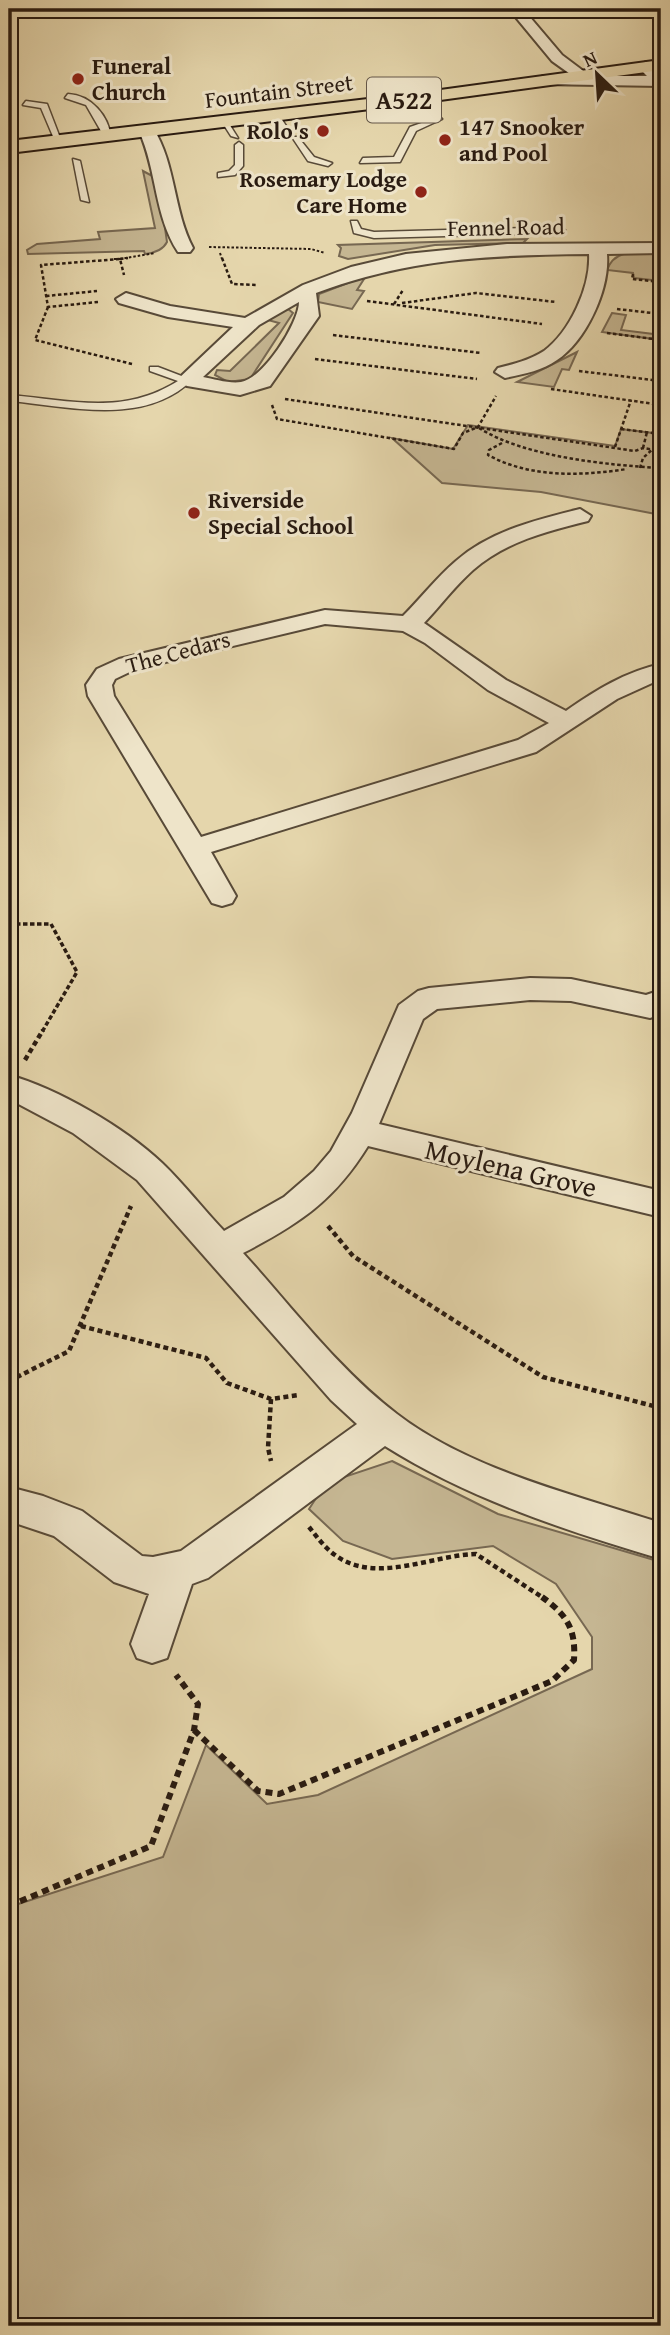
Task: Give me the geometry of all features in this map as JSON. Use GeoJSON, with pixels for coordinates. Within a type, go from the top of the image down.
{"type":"FeatureCollection","features":[{"type":"Feature","properties":{"kind":"main road","name":"Fountain Street"},"geometry":{"type":"LineString","coordinates":[[147,131],[233,134],[275,116],[653,66]]}},
{"type":"Feature","properties":{"kind":"main road","name":"A522"},"geometry":{"type":"LineString","coordinates":[[9,147],[70,148],[108,136],[147,131]]}},
{"type":"Feature","properties":{"kind":"street"},"geometry":{"type":"LineString","coordinates":[[516,9],[557,58],[583,76]]}},
{"type":"Feature","properties":{"kind":"street","name":"Fountain Street"},"geometry":{"type":"LineString","coordinates":[[543,81],[661,81],[653,66]]}},
{"type":"Feature","properties":{"kind":"street"},"geometry":{"type":"LineString","coordinates":[[147,131],[158,150],[173,229],[184,248]]}},
{"type":"Feature","properties":{"kind":"street","name":"Fennel Road"},"geometry":{"type":"LineString","coordinates":[[187,380],[248,324],[304,292],[354,271],[440,252],[661,248]]}},
{"type":"Feature","properties":{"kind":"street"},"geometry":{"type":"LineString","coordinates":[[505,372],[536,363],[555,352],[574,328],[599,269],[598,250]]}},
{"type":"Feature","properties":{"kind":"street"},"geometry":{"type":"LineString","coordinates":[[326,253],[338,265],[354,271]]}},
{"type":"Feature","properties":{"kind":"street"},"geometry":{"type":"LineString","coordinates":[[187,380],[237,389],[263,382],[300,331],[310,309],[304,292]]}},
{"type":"Feature","properties":{"kind":"street"},"geometry":{"type":"LineString","coordinates":[[126,299],[168,311],[248,324]]}},
{"type":"Feature","properties":{"kind":"street"},"geometry":{"type":"LineString","coordinates":[[519,506],[541,525]]}},
{"type":"Feature","properties":{"kind":"street"},"geometry":{"type":"LineString","coordinates":[[409,624],[452,577],[480,553],[517,533],[580,516]]}},
{"type":"Feature","properties":{"kind":"street","name":"The Cedars"},"geometry":{"type":"LineString","coordinates":[[222,896],[102,696],[99,685],[106,674],[128,664],[325,617],[409,624],[434,638],[497,685],[567,723]]}},
{"type":"Feature","properties":{"kind":"street"},"geometry":{"type":"LineString","coordinates":[[194,848],[502,755],[537,741],[636,678],[661,671]]}},
{"type":"Feature","properties":{"kind":"street"},"geometry":{"type":"LineString","coordinates":[[218,1250],[306,1199],[345,1158],[360,1132],[410,1013],[421,1002],[541,989],[571,990],[650,1007],[661,1001]]}},
{"type":"Feature","properties":{"kind":"street"},"geometry":{"type":"LineString","coordinates":[[9,1087],[33,1095],[85,1124],[149,1171],[344,1389],[384,1426],[426,1452],[478,1477],[550,1505],[661,1541]]}},
{"type":"Feature","properties":{"kind":"street","name":"Moylena Grove"},"geometry":{"type":"LineString","coordinates":[[360,1132],[661,1204]]}},
{"type":"Feature","properties":{"kind":"street"},"geometry":{"type":"LineString","coordinates":[[9,1504],[64,1521],[90,1538],[127,1570],[142,1576],[176,1573],[194,1565],[384,1426]]}},
{"type":"Feature","properties":{"kind":"street"},"geometry":{"type":"LineString","coordinates":[[152,1644],[176,1573]]}},
{"type":"Feature","properties":{"kind":"lane"},"geometry":{"type":"LineString","coordinates":[[68,96],[89,101],[108,136]]}},
{"type":"Feature","properties":{"kind":"lane"},"geometry":{"type":"LineString","coordinates":[[363,161],[397,160],[413,128],[436,121],[411,99]]}},
{"type":"Feature","properties":{"kind":"lane"},"geometry":{"type":"LineString","coordinates":[[26,103],[44,106],[70,148],[86,200]]}},
{"type":"Feature","properties":{"kind":"lane"},"geometry":{"type":"LineString","coordinates":[[275,116],[288,131]]}},
{"type":"Feature","properties":{"kind":"lane"},"geometry":{"type":"LineString","coordinates":[[221,175],[232,173],[239,166],[233,134]]}},
{"type":"Feature","properties":{"kind":"lane"},"geometry":{"type":"LineString","coordinates":[[295,139],[312,159],[328,163]]}},
{"type":"Feature","properties":{"kind":"lane"},"geometry":{"type":"LineString","coordinates":[[354,223],[357,231],[374,235],[560,230]]}},
{"type":"Feature","properties":{"kind":"lane"},"geometry":{"type":"LineString","coordinates":[[533,230],[542,250]]}},
{"type":"Feature","properties":{"kind":"lane"},"geometry":{"type":"LineString","coordinates":[[154,369],[187,380]]}},
{"type":"Feature","properties":{"kind":"lane"},"geometry":{"type":"LineString","coordinates":[[9,398],[125,408],[159,398],[187,380]]}},
{"type":"Feature","properties":{"kind":"path"},"geometry":{"type":"LineString","coordinates":[[154,369],[35,340],[48,307],[41,265],[120,260],[184,248],[310,249],[326,253]]}},
{"type":"Feature","properties":{"kind":"path"},"geometry":{"type":"LineString","coordinates":[[120,260],[125,279]]}},
{"type":"Feature","properties":{"kind":"path"},"geometry":{"type":"LineString","coordinates":[[632,279],[661,282]]}},
{"type":"Feature","properties":{"kind":"path"},"geometry":{"type":"LineString","coordinates":[[46,296],[100,291]]}},
{"type":"Feature","properties":{"kind":"path"},"geometry":{"type":"LineString","coordinates":[[304,292],[661,340]]}},
{"type":"Feature","properties":{"kind":"path"},"geometry":{"type":"LineString","coordinates":[[394,304],[476,293],[661,314]]}},
{"type":"Feature","properties":{"kind":"path"},"geometry":{"type":"LineString","coordinates":[[48,307],[126,299]]}},
{"type":"Feature","properties":{"kind":"path"},"geometry":{"type":"LineString","coordinates":[[300,331],[661,382]]}},
{"type":"Feature","properties":{"kind":"path"},"geometry":{"type":"LineString","coordinates":[[269,396],[277,419],[454,449],[463,433],[478,427],[503,382],[505,372]]}},
{"type":"Feature","properties":{"kind":"path"},"geometry":{"type":"LineString","coordinates":[[237,389],[635,451],[661,445]]}},
{"type":"Feature","properties":{"kind":"path"},"geometry":{"type":"LineString","coordinates":[[615,447],[631,400]]}},
{"type":"Feature","properties":{"kind":"path"},"geometry":{"type":"LineString","coordinates":[[478,427],[503,443],[632,468]]}},
{"type":"Feature","properties":{"kind":"path"},"geometry":{"type":"LineString","coordinates":[[621,429],[661,434]]}},
{"type":"Feature","properties":{"kind":"path"},"geometry":{"type":"LineString","coordinates":[[643,448],[647,432]]}},
{"type":"Feature","properties":{"kind":"path"},"geometry":{"type":"LineString","coordinates":[[503,443],[489,450],[488,455],[498,462],[523,469],[589,473],[661,468]]}},
{"type":"Feature","properties":{"kind":"path"},"geometry":{"type":"LineString","coordinates":[[653,448],[661,451]]}},
{"type":"Feature","properties":{"kind":"path"},"geometry":{"type":"LineString","coordinates":[[640,468],[643,458],[653,448]]}},
{"type":"Feature","properties":{"kind":"path"},"geometry":{"type":"LineString","coordinates":[[9,924],[51,924],[76,972],[9,1087]]}},
{"type":"Feature","properties":{"kind":"path"},"geometry":{"type":"LineString","coordinates":[[9,1381],[69,1351],[149,1171]]}},
{"type":"Feature","properties":{"kind":"path"},"geometry":{"type":"LineString","coordinates":[[306,1199],[353,1256],[503,1355],[543,1377],[661,1408]]}},
{"type":"Feature","properties":{"kind":"path"},"geometry":{"type":"LineString","coordinates":[[81,1326],[206,1358],[227,1383],[271,1399],[344,1389]]}},
{"type":"Feature","properties":{"kind":"path"},"geometry":{"type":"LineString","coordinates":[[194,1730],[258,1791],[279,1794],[552,1681],[574,1660],[575,1638],[564,1615],[480,1554],[453,1554],[403,1567],[362,1566],[338,1557],[282,1500],[268,1448],[271,1399]]}},
{"type":"Feature","properties":{"kind":"path"},"geometry":{"type":"LineString","coordinates":[[9,1906],[151,1846],[194,1730],[198,1704],[152,1644]]}},
{"type":"Feature","properties":{"kind":"shaded area"},"geometry":{"type":"Polygon","coordinates":[[[143,171],[158,179],[167,242],[161,249],[145,254],[144,251],[28,254],[27,250],[37,244],[100,239],[98,232],[155,228],[143,171]]]}},
{"type":"Feature","properties":{"kind":"shaded area"},"geometry":{"type":"Polygon","coordinates":[[[527,239],[523,243],[435,245],[348,259],[339,256],[341,248],[338,245],[527,239]]]}},
{"type":"Feature","properties":{"kind":"shaded area"},"geometry":{"type":"Polygon","coordinates":[[[661,252],[661,281],[634,278],[633,273],[607,270],[622,254],[661,252]]]}},
{"type":"Feature","properties":{"kind":"shaded area"},"geometry":{"type":"Polygon","coordinates":[[[366,276],[357,290],[364,291],[352,309],[318,302],[319,294],[366,276]]]}},
{"type":"Feature","properties":{"kind":"shaded area"},"geometry":{"type":"Polygon","coordinates":[[[288,309],[293,313],[250,379],[228,382],[215,375],[217,370],[230,371],[279,323],[268,320],[278,311],[288,309]]]}},
{"type":"Feature","properties":{"kind":"shaded area"},"geometry":{"type":"Polygon","coordinates":[[[612,313],[626,315],[621,330],[661,335],[661,340],[602,332],[612,313]]]}},
{"type":"Feature","properties":{"kind":"shaded area"},"geometry":{"type":"Polygon","coordinates":[[[577,352],[569,370],[562,369],[554,387],[517,382],[577,352]]]}},
{"type":"Feature","properties":{"kind":"shaded area"},"geometry":{"type":"Polygon","coordinates":[[[468,425],[615,446],[621,429],[661,434],[661,515],[541,492],[442,483],[392,438],[453,449],[468,425]]]}},
{"type":"Feature","properties":{"kind":"shaded area"},"geometry":{"type":"Polygon","coordinates":[[[392,1461],[498,1514],[661,1562],[661,2326],[9,2326],[9,1907],[163,1857],[206,1745],[267,1804],[318,1795],[592,1669],[592,1637],[556,1584],[493,1546],[392,1559],[343,1541],[309,1509],[326,1483],[392,1461]]]}},
{"type":"Feature","properties":{"kind":"place","name":"Funeral Church"},"geometry":{"type":"Point","coordinates":[78,79]}},
{"type":"Feature","properties":{"kind":"place","name":"Rolo's"},"geometry":{"type":"Point","coordinates":[323,131]}},
{"type":"Feature","properties":{"kind":"place","name":"147 Snooker and Pool"},"geometry":{"type":"Point","coordinates":[445,140]}},
{"type":"Feature","properties":{"kind":"place","name":"Rosemary Lodge Care Home"},"geometry":{"type":"Point","coordinates":[421,192]}},
{"type":"Feature","properties":{"kind":"place","name":"Riverside Special School"},"geometry":{"type":"Point","coordinates":[194,513]}}]}
